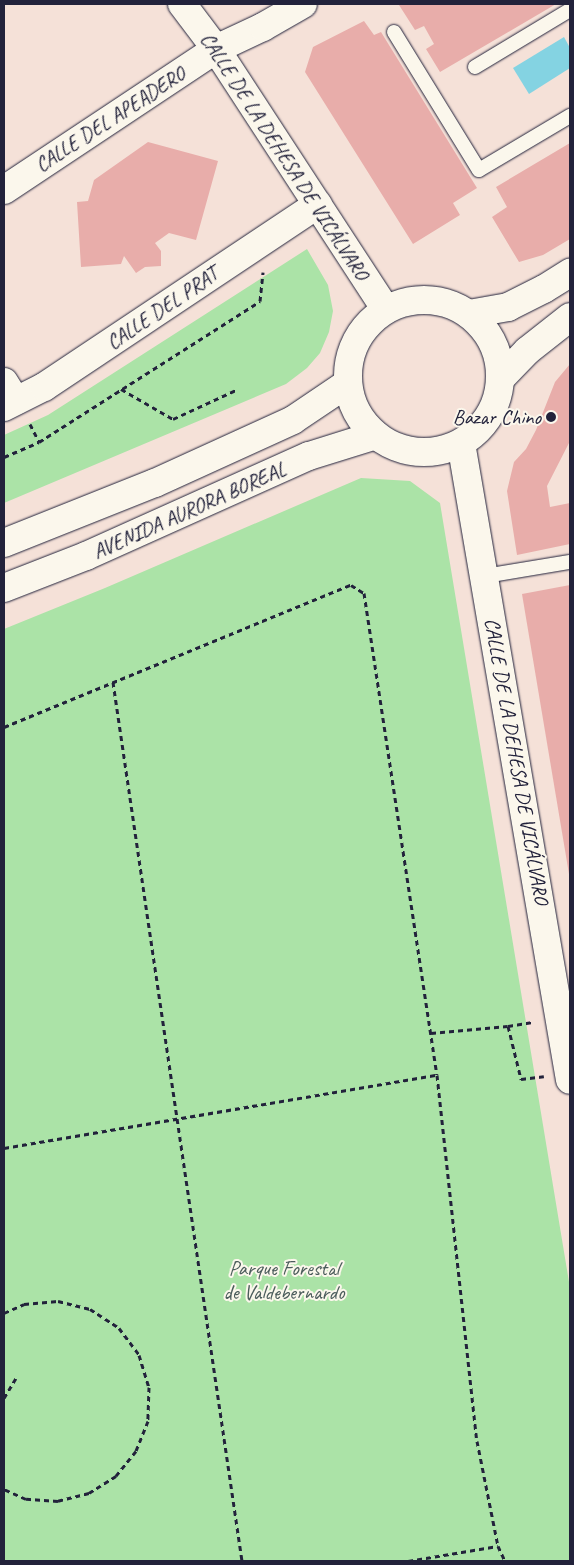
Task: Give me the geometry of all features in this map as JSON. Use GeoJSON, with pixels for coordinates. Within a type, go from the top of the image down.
{"type":"FeatureCollection","features":[{"type":"Feature","properties":{"kind":"street","name":"CALLE DE LA DEHESA DE VICÁLVARO"},"geometry":{"type":"LineString","coordinates":[[182,4],[216,49],[386,310]]}},
{"type":"Feature","properties":{"kind":"street","name":"CALLE DEL APEADERO"},"geometry":{"type":"LineString","coordinates":[[4,190],[216,49],[263,27],[303,4]]}},
{"type":"Feature","properties":{"kind":"street","name":"CALLE DEL PRAT"},"geometry":{"type":"LineString","coordinates":[[13,403],[44,387],[318,204]]}},
{"type":"Feature","properties":{"kind":"street"},"geometry":{"type":"LineString","coordinates":[[469,314],[508,307],[544,289],[570,273]]}},
{"type":"Feature","properties":{"kind":"street"},"geometry":{"type":"LineString","coordinates":[[420,300],[437,301],[454,306],[469,314],[483,327],[493,343],[499,360],[500,379],[497,398],[489,416],[476,431],[461,442],[435,451],[408,450],[391,445],[376,435],[362,420],[352,402],[348,383],[349,365],[357,341],[372,320],[386,310],[402,303],[420,300]]}},
{"type":"Feature","properties":{"kind":"street"},"geometry":{"type":"LineString","coordinates":[[500,379],[527,351],[570,317]]}},
{"type":"Feature","properties":{"kind":"street","name":"AVENIDA AURORA BOREAL"},"geometry":{"type":"LineString","coordinates":[[4,543],[155,483],[293,420],[348,383]]}},
{"type":"Feature","properties":{"kind":"street","name":"AVENIDA AURORA BOREAL"},"geometry":{"type":"LineString","coordinates":[[4,588],[86,556],[309,456],[376,435]]}},
{"type":"Feature","properties":{"kind":"street","name":"CALLE DE LA DEHESA DE VICÁLVARO"},"geometry":{"type":"LineString","coordinates":[[461,442],[565,1008],[557,1078]]}},
{"type":"Feature","properties":{"kind":"lane"},"geometry":{"type":"LineString","coordinates":[[475,68],[570,10]]}},
{"type":"Feature","properties":{"kind":"lane"},"geometry":{"type":"LineString","coordinates":[[394,32],[479,170],[570,116]]}},
{"type":"Feature","properties":{"kind":"lane"},"geometry":{"type":"LineString","coordinates":[[485,576],[570,562]]}},
{"type":"Feature","properties":{"kind":"path"},"geometry":{"type":"LineString","coordinates":[[4,457],[39,442],[260,301],[264,278]]}},
{"type":"Feature","properties":{"kind":"path"},"geometry":{"type":"LineString","coordinates":[[121,389],[173,419],[236,390]]}},
{"type":"Feature","properties":{"kind":"path"},"geometry":{"type":"LineString","coordinates":[[13,403],[39,442]]}},
{"type":"Feature","properties":{"kind":"path"},"geometry":{"type":"LineString","coordinates":[[4,727],[351,585],[364,593],[437,1075],[477,1441],[498,1546],[505,1561]]}},
{"type":"Feature","properties":{"kind":"path"},"geometry":{"type":"LineString","coordinates":[[113,682],[242,1561]]}},
{"type":"Feature","properties":{"kind":"path"},"geometry":{"type":"LineString","coordinates":[[431,1033],[536,1022]]}},
{"type":"Feature","properties":{"kind":"path"},"geometry":{"type":"LineString","coordinates":[[508,1026],[521,1079],[557,1078]]}},
{"type":"Feature","properties":{"kind":"path"},"geometry":{"type":"LineString","coordinates":[[4,1148],[437,1075]]}},
{"type":"Feature","properties":{"kind":"path"},"geometry":{"type":"LineString","coordinates":[[4,1313],[24,1304],[58,1301],[90,1309],[119,1328],[139,1355],[149,1387],[148,1421],[136,1451],[116,1476],[89,1493],[58,1501],[26,1499],[4,1489]]}},
{"type":"Feature","properties":{"kind":"path"},"geometry":{"type":"LineString","coordinates":[[4,1398],[16,1378]]}},
{"type":"Feature","properties":{"kind":"path"},"geometry":{"type":"LineString","coordinates":[[408,1561],[498,1546]]}},
{"type":"Feature","properties":{"kind":"green space"},"geometry":{"type":"Polygon","coordinates":[[[307,249],[328,285],[333,311],[329,332],[320,353],[307,368],[286,384],[4,503],[4,435],[48,415],[307,249]]]}},
{"type":"Feature","properties":{"kind":"green space","name":"Parque Forestal de Valdebernardo"},"geometry":{"type":"Polygon","coordinates":[[[361,478],[410,481],[440,503],[570,1288],[570,1561],[4,1561],[4,629],[105,588],[361,478]]]}},
{"type":"Feature","properties":{"kind":"water"},"geometry":{"type":"Polygon","coordinates":[[[564,37],[570,48],[570,68],[529,94],[513,68],[564,37]]]}},
{"type":"Feature","properties":{"kind":"building"},"geometry":{"type":"Polygon","coordinates":[[[556,4],[440,72],[426,49],[434,44],[424,26],[415,30],[399,5],[556,4]]]}},
{"type":"Feature","properties":{"kind":"building"},"geometry":{"type":"Polygon","coordinates":[[[364,21],[374,35],[381,32],[477,188],[453,203],[460,215],[413,244],[305,72],[313,47],[364,21]]]}},
{"type":"Feature","properties":{"kind":"building"},"geometry":{"type":"Polygon","coordinates":[[[148,142],[218,161],[196,240],[169,233],[155,243],[161,251],[161,266],[145,267],[136,273],[124,256],[121,264],[81,267],[77,202],[88,201],[94,180],[148,142]]]}},
{"type":"Feature","properties":{"kind":"building"},"geometry":{"type":"Polygon","coordinates":[[[570,143],[570,239],[543,255],[519,262],[492,217],[507,207],[496,187],[570,143]]]}},
{"type":"Feature","properties":{"kind":"building"},"geometry":{"type":"Polygon","coordinates":[[[570,364],[570,441],[547,486],[550,507],[570,503],[570,544],[517,555],[507,491],[514,462],[526,449],[536,430],[555,382],[570,364]]]}},
{"type":"Feature","properties":{"kind":"building"},"geometry":{"type":"Polygon","coordinates":[[[570,585],[570,874],[569,874],[522,594],[570,585]]]}},
{"type":"Feature","properties":{"kind":"place","name":"Bazar Chino"},"geometry":{"type":"Point","coordinates":[551,417]}}]}
